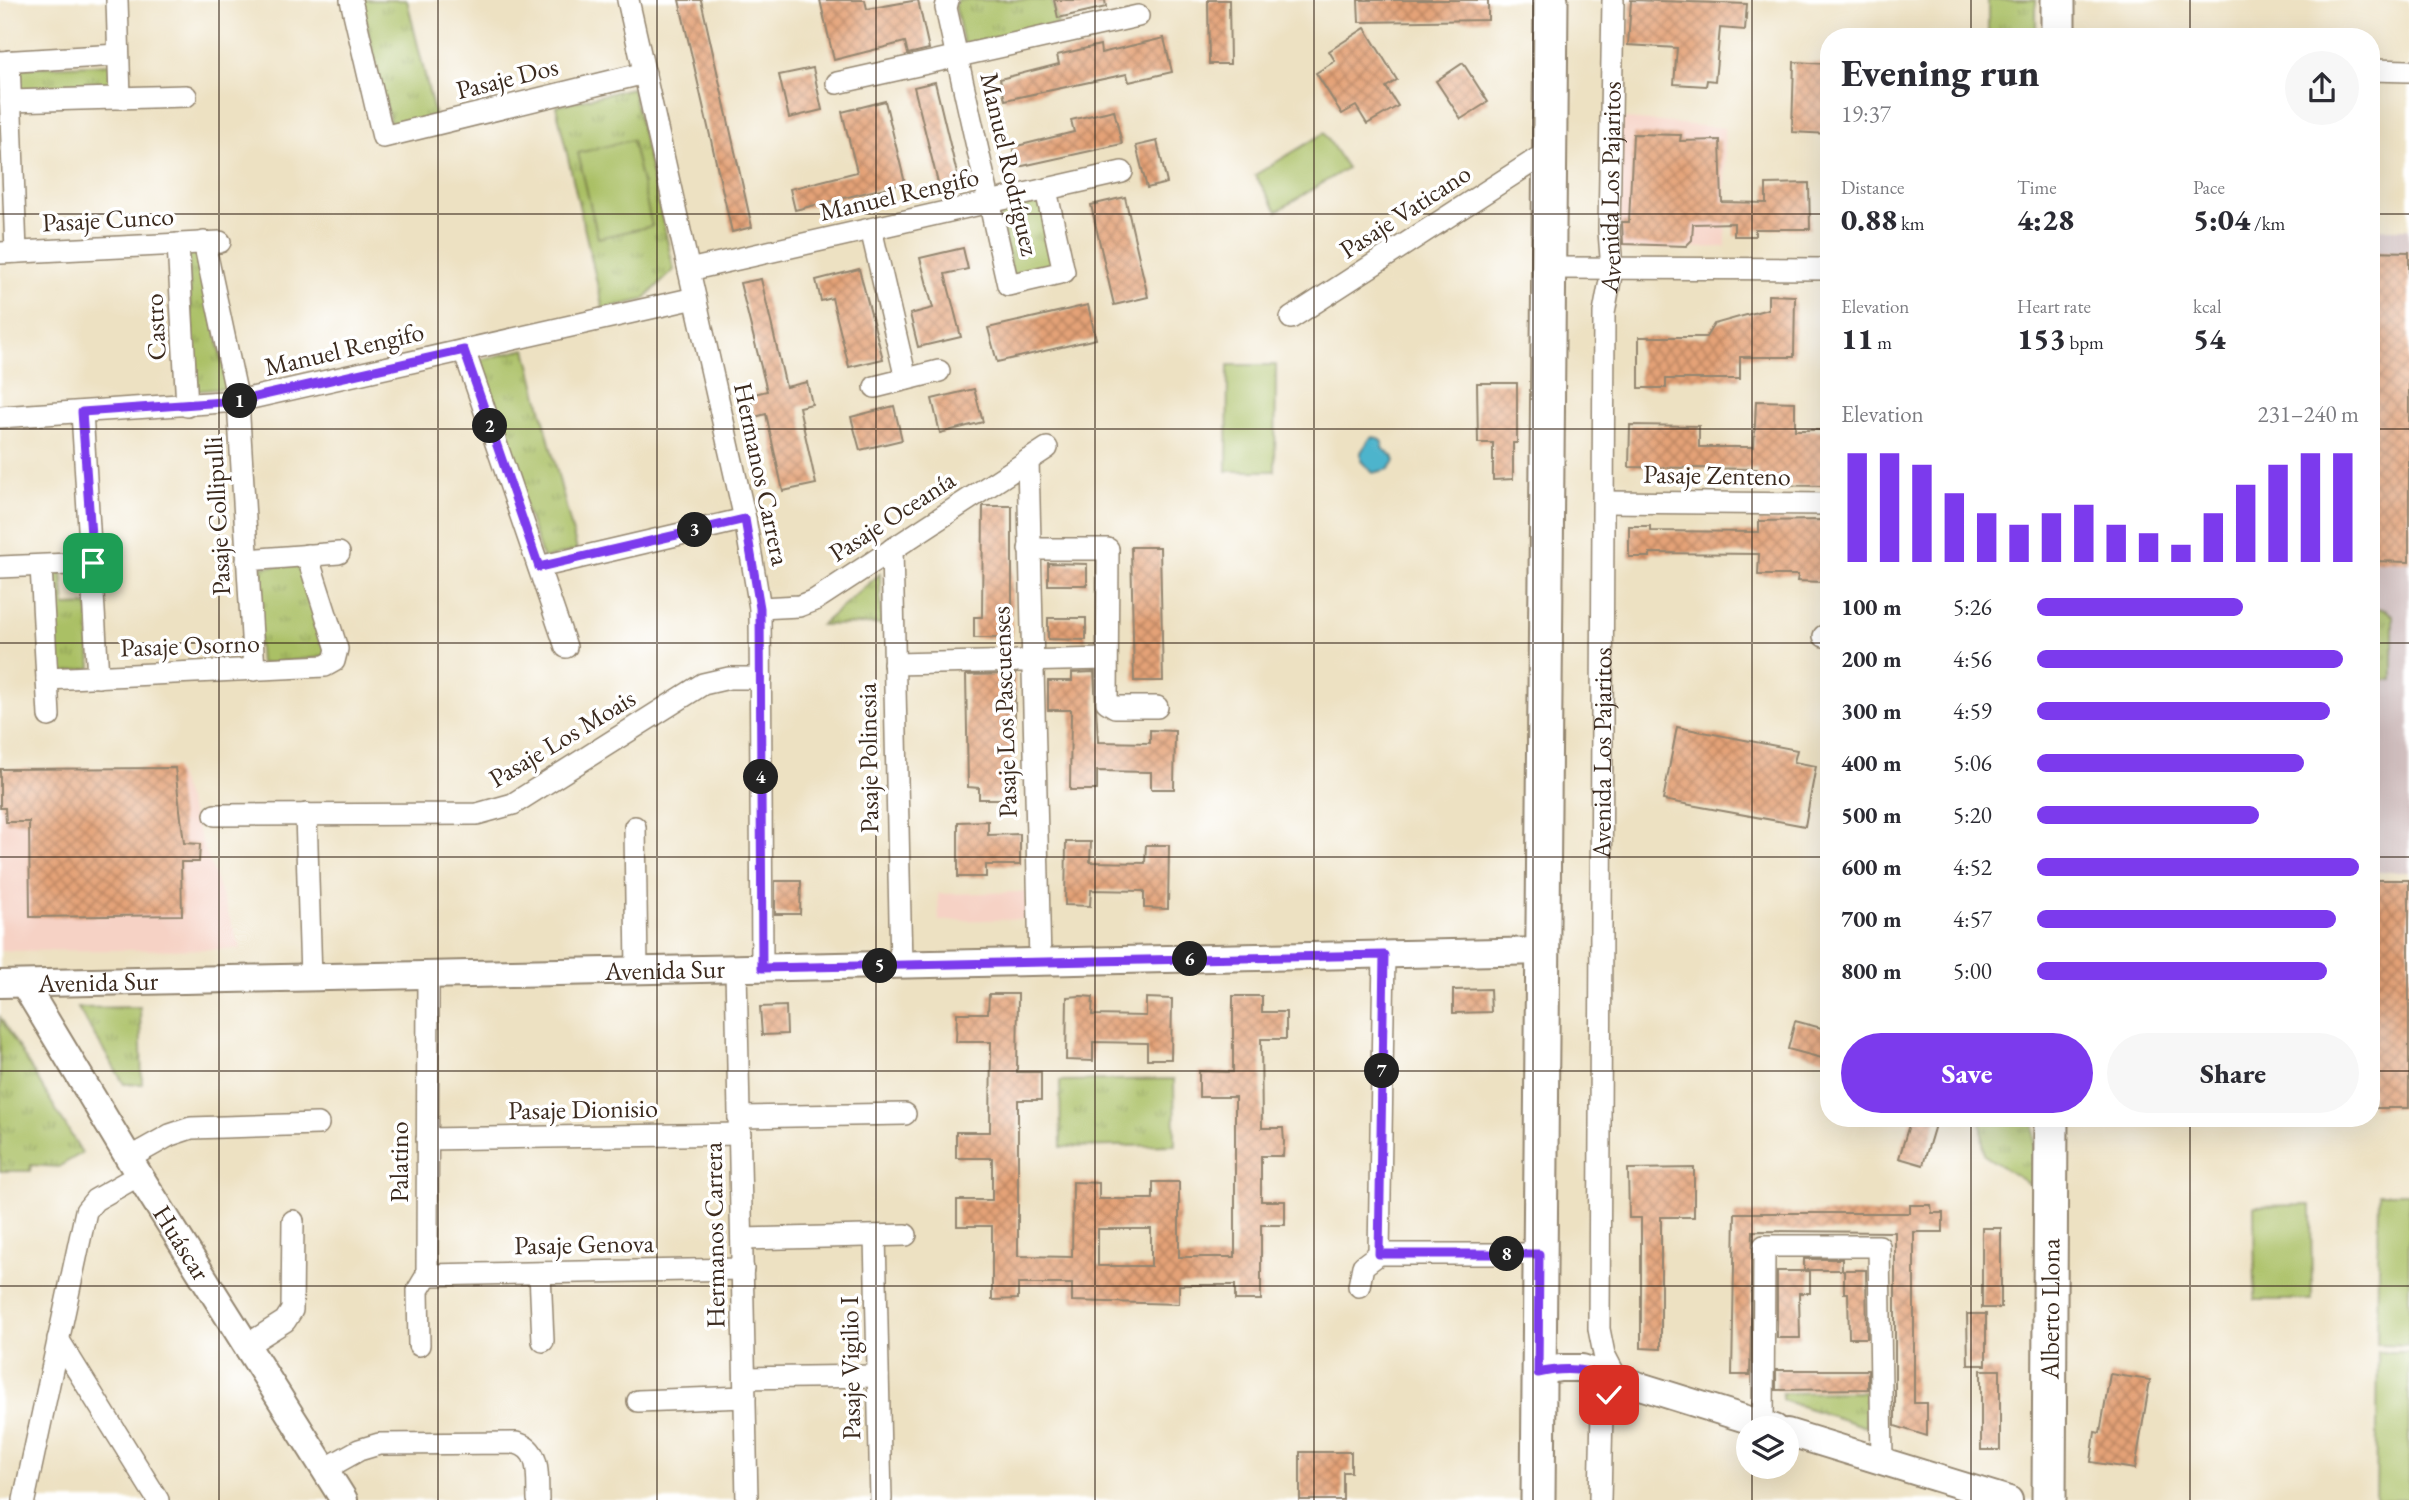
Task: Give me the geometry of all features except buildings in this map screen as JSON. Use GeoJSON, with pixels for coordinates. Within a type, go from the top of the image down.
{"type":"FeatureCollection","features":[{"type":"Feature","properties":{"kind":"main road"},"geometry":{"type":"LineString","coordinates":[[1538,1500],[1540,951],[1551,0]]}},
{"type":"Feature","properties":{"kind":"main road"},"geometry":{"type":"LineString","coordinates":[[2058,0],[2058,28]]}},
{"type":"Feature","properties":{"kind":"main road","name":"Alberto Llona"},"geometry":{"type":"LineString","coordinates":[[2049,1500],[2051,1127]]}},
{"type":"Feature","properties":{"kind":"street"},"geometry":{"type":"LineString","coordinates":[[117,0],[120,98]]}},
{"type":"Feature","properties":{"kind":"street","name":"Pasaje Dos"},"geometry":{"type":"LineString","coordinates":[[351,0],[383,137],[645,73]]}},
{"type":"Feature","properties":{"kind":"street","name":"Hermanos Carrera"},"geometry":{"type":"LineString","coordinates":[[628,0],[745,519],[760,608],[761,678],[740,1126],[747,1500]]}},
{"type":"Feature","properties":{"kind":"street","name":"Avenida Los Pajaritos"},"geometry":{"type":"LineString","coordinates":[[1613,0],[1609,231],[1612,270],[1604,313],[1600,1329],[1604,1354],[1617,1379]]}},
{"type":"Feature","properties":{"kind":"street","name":"Manuel Rodríguez"},"geometry":{"type":"LineString","coordinates":[[946,3],[1008,285],[1065,272],[1046,190]]}},
{"type":"Feature","properties":{"kind":"street","name":"Manuel Rodríguez"},"geometry":{"type":"LineString","coordinates":[[837,83],[1138,16]]}},
{"type":"Feature","properties":{"kind":"street"},"geometry":{"type":"LineString","coordinates":[[8,253],[10,101],[5,62],[118,55]]}},
{"type":"Feature","properties":{"kind":"street"},"geometry":{"type":"LineString","coordinates":[[2380,70],[2409,71]]}},
{"type":"Feature","properties":{"kind":"street"},"geometry":{"type":"LineString","coordinates":[[10,101],[186,96]]}},
{"type":"Feature","properties":{"kind":"street","name":"Pasaje Vaticano"},"geometry":{"type":"LineString","coordinates":[[1291,318],[1549,151]]}},
{"type":"Feature","properties":{"kind":"street","name":"Manuel Rengifo"},"geometry":{"type":"LineString","coordinates":[[689,270],[1122,172]]}},
{"type":"Feature","properties":{"kind":"street"},"geometry":{"type":"LineString","coordinates":[[871,229],[906,379]]}},
{"type":"Feature","properties":{"kind":"street","name":"Pasaje Cunco"},"geometry":{"type":"LineString","coordinates":[[8,253],[212,242]]}},
{"type":"Feature","properties":{"kind":"street","name":"Pasaje Collipulli"},"geometry":{"type":"LineString","coordinates":[[212,242],[238,401],[254,670]]}},
{"type":"Feature","properties":{"kind":"street","name":"Castro"},"geometry":{"type":"LineString","coordinates":[[178,244],[187,407]]}},
{"type":"Feature","properties":{"kind":"street"},"geometry":{"type":"LineString","coordinates":[[1548,268],[1820,269]]}},
{"type":"Feature","properties":{"kind":"street","name":"Manuel Rengifo"},"geometry":{"type":"LineString","coordinates":[[0,417],[187,407],[238,401],[695,298]]}},
{"type":"Feature","properties":{"kind":"street"},"geometry":{"type":"LineString","coordinates":[[464,350],[566,647]]}},
{"type":"Feature","properties":{"kind":"street"},"geometry":{"type":"LineString","coordinates":[[875,387],[939,371]]}},
{"type":"Feature","properties":{"kind":"street"},"geometry":{"type":"LineString","coordinates":[[82,412],[98,677]]}},
{"type":"Feature","properties":{"kind":"street","name":"Pasaje Oceanía"},"geometry":{"type":"LineString","coordinates":[[760,608],[799,606],[815,600],[1047,448]]}},
{"type":"Feature","properties":{"kind":"street","name":"Pasaje Los Pascuenses"},"geometry":{"type":"LineString","coordinates":[[1027,460],[1030,661],[1040,962]]}},
{"type":"Feature","properties":{"kind":"street","name":"Pasaje Zenteno"},"geometry":{"type":"LineString","coordinates":[[1604,502],[1820,505]]}},
{"type":"Feature","properties":{"kind":"street"},"geometry":{"type":"LineString","coordinates":[[539,567],[745,519]]}},
{"type":"Feature","properties":{"kind":"street"},"geometry":{"type":"LineString","coordinates":[[1028,549],[1108,549],[1106,659],[1109,705],[1157,707]]}},
{"type":"Feature","properties":{"kind":"street","name":"Pasaje Polinesia"},"geometry":{"type":"LineString","coordinates":[[892,550],[901,965]]}},
{"type":"Feature","properties":{"kind":"street"},"geometry":{"type":"LineString","coordinates":[[247,559],[338,553]]}},
{"type":"Feature","properties":{"kind":"street","name":"Pasaje Osorno"},"geometry":{"type":"LineString","coordinates":[[47,679],[315,668],[334,661],[337,649],[307,555]]}},
{"type":"Feature","properties":{"kind":"street"},"geometry":{"type":"LineString","coordinates":[[0,567],[93,563]]}},
{"type":"Feature","properties":{"kind":"street"},"geometry":{"type":"LineString","coordinates":[[41,566],[49,716]]}},
{"type":"Feature","properties":{"kind":"street"},"geometry":{"type":"LineString","coordinates":[[894,664],[1106,659]]}},
{"type":"Feature","properties":{"kind":"street","name":"Pasaje Los Moais"},"geometry":{"type":"LineString","coordinates":[[215,814],[477,814],[495,810],[513,804],[703,684],[729,678],[761,678]]}},
{"type":"Feature","properties":{"kind":"street"},"geometry":{"type":"LineString","coordinates":[[306,814],[311,978]]}},
{"type":"Feature","properties":{"kind":"street"},"geometry":{"type":"LineString","coordinates":[[635,827],[637,971]]}},
{"type":"Feature","properties":{"kind":"street","name":"Avenida Sur"},"geometry":{"type":"LineString","coordinates":[[12,984],[1540,951]]}},
{"type":"Feature","properties":{"kind":"street"},"geometry":{"type":"LineString","coordinates":[[1379,1254],[1384,955]]}},
{"type":"Feature","properties":{"kind":"street","name":"Palatino"},"geometry":{"type":"LineString","coordinates":[[419,1345],[418,1290],[427,1275],[428,975]]}},
{"type":"Feature","properties":{"kind":"street","name":"Huáscar"},"geometry":{"type":"LineString","coordinates":[[12,984],[134,1166],[344,1500]]}},
{"type":"Feature","properties":{"kind":"street","name":"Pasaje Dionisio"},"geometry":{"type":"LineString","coordinates":[[427,1139],[740,1126],[905,1114]]}},
{"type":"Feature","properties":{"kind":"street"},"geometry":{"type":"LineString","coordinates":[[23,1500],[86,1211],[95,1200],[170,1135],[191,1128],[318,1125]]}},
{"type":"Feature","properties":{"kind":"street"},"geometry":{"type":"LineString","coordinates":[[247,1345],[285,1321],[292,1310],[293,1221]]}},
{"type":"Feature","properties":{"kind":"street"},"geometry":{"type":"LineString","coordinates":[[742,1238],[906,1235]]}},
{"type":"Feature","properties":{"kind":"street","name":"Pasaje Vigilio I"},"geometry":{"type":"LineString","coordinates":[[875,1236],[881,1500]]}},
{"type":"Feature","properties":{"kind":"street"},"geometry":{"type":"LineString","coordinates":[[1774,1416],[1764,1246],[1879,1246],[1882,1461]]}},
{"type":"Feature","properties":{"kind":"street"},"geometry":{"type":"LineString","coordinates":[[1359,1286],[1363,1266],[1379,1254],[1539,1254]]}},
{"type":"Feature","properties":{"kind":"street","name":"Pasaje Genova"},"geometry":{"type":"LineString","coordinates":[[427,1275],[743,1269]]}},
{"type":"Feature","properties":{"kind":"street"},"geometry":{"type":"LineString","coordinates":[[540,1273],[543,1341]]}},
{"type":"Feature","properties":{"kind":"street"},"geometry":{"type":"LineString","coordinates":[[58,1339],[158,1500]]}},
{"type":"Feature","properties":{"kind":"street"},"geometry":{"type":"LineString","coordinates":[[1538,1373],[1560,1368],[1582,1368],[1736,1416]]}},
{"type":"Feature","properties":{"kind":"street"},"geometry":{"type":"LineString","coordinates":[[638,1401],[878,1376]]}},
{"type":"Feature","properties":{"kind":"street"},"geometry":{"type":"LineString","coordinates":[[1600,1500],[1602,1411],[1617,1379]]}},
{"type":"Feature","properties":{"kind":"street"},"geometry":{"type":"LineString","coordinates":[[1799,1435],[2009,1500]]}},
{"type":"Feature","properties":{"kind":"street"},"geometry":{"type":"LineString","coordinates":[[325,1469],[359,1450],[388,1443],[516,1443],[530,1450],[536,1464],[538,1500]]}},
{"type":"Feature","properties":{"kind":"shaded area"},"geometry":{"type":"Polygon","coordinates":[[[1617,118],[1724,128],[1726,247],[1621,250],[1615,245],[1617,118]]]}},
{"type":"Feature","properties":{"kind":"shaded area"},"geometry":{"type":"Polygon","coordinates":[[[2380,229],[2409,229],[2409,872],[2380,872],[2380,229]]]}},
{"type":"Feature","properties":{"kind":"shaded area"},"geometry":{"type":"Polygon","coordinates":[[[175,768],[241,949],[0,951],[0,769],[175,768]]]}},
{"type":"Feature","properties":{"kind":"shaded area"},"geometry":{"type":"Polygon","coordinates":[[[1026,892],[1027,919],[939,921],[938,894],[1026,892]]]}},
{"type":"Feature","properties":{"kind":"green space"},"geometry":{"type":"Polygon","coordinates":[[[361,0],[407,0],[435,117],[391,127],[361,0]]]}},
{"type":"Feature","properties":{"kind":"green space"},"geometry":{"type":"Polygon","coordinates":[[[957,0],[1052,0],[1058,24],[964,45],[955,5],[957,0]]]}},
{"type":"Feature","properties":{"kind":"green space"},"geometry":{"type":"Polygon","coordinates":[[[1988,0],[2036,0],[2036,28],[1988,28],[1988,0]]]}},
{"type":"Feature","properties":{"kind":"green space"},"geometry":{"type":"Polygon","coordinates":[[[113,64],[114,88],[16,92],[15,68],[113,64]]]}},
{"type":"Feature","properties":{"kind":"green space"},"geometry":{"type":"Polygon","coordinates":[[[632,88],[674,270],[643,300],[603,309],[556,106],[632,88]]]}},
{"type":"Feature","properties":{"kind":"green space"},"geometry":{"type":"Polygon","coordinates":[[[1324,133],[1347,168],[1277,211],[1255,175],[1324,133]]]}},
{"type":"Feature","properties":{"kind":"green space"},"geometry":{"type":"Polygon","coordinates":[[[632,140],[652,226],[598,238],[578,153],[632,140]]]}},
{"type":"Feature","properties":{"kind":"green space"},"geometry":{"type":"Polygon","coordinates":[[[1042,201],[1057,269],[1013,278],[998,210],[1042,201]]]}},
{"type":"Feature","properties":{"kind":"green space"},"geometry":{"type":"Polygon","coordinates":[[[188,250],[199,251],[228,388],[194,391],[188,250]]]}},
{"type":"Feature","properties":{"kind":"green space"},"geometry":{"type":"Polygon","coordinates":[[[526,349],[577,550],[543,559],[475,361],[526,349]]]}},
{"type":"Feature","properties":{"kind":"green space"},"geometry":{"type":"Polygon","coordinates":[[[1228,365],[1276,365],[1275,471],[1227,471],[1228,365]]]}},
{"type":"Feature","properties":{"kind":"green space"},"geometry":{"type":"Polygon","coordinates":[[[301,565],[328,646],[324,657],[260,664],[253,567],[301,565]]]}},
{"type":"Feature","properties":{"kind":"green space"},"geometry":{"type":"Polygon","coordinates":[[[49,570],[62,571],[65,606],[88,605],[91,668],[60,673],[52,666],[49,570]]]}},
{"type":"Feature","properties":{"kind":"green space"},"geometry":{"type":"Polygon","coordinates":[[[880,574],[881,624],[821,625],[880,574]]]}},
{"type":"Feature","properties":{"kind":"green space"},"geometry":{"type":"Polygon","coordinates":[[[2380,609],[2385,609],[2393,616],[2393,680],[2380,679],[2380,609]]]}},
{"type":"Feature","properties":{"kind":"green space"},"geometry":{"type":"Polygon","coordinates":[[[140,1007],[142,1084],[124,1084],[78,1008],[140,1007]]]}},
{"type":"Feature","properties":{"kind":"green space"},"geometry":{"type":"Polygon","coordinates":[[[0,1017],[82,1153],[58,1167],[31,1165],[30,1171],[0,1171],[0,1017]]]}},
{"type":"Feature","properties":{"kind":"green space"},"geometry":{"type":"Polygon","coordinates":[[[1174,1079],[1175,1145],[1061,1147],[1060,1081],[1174,1079]]]}},
{"type":"Feature","properties":{"kind":"green space"},"geometry":{"type":"Polygon","coordinates":[[[1982,1127],[2034,1127],[2033,1187],[1984,1155],[1982,1127]]]}},
{"type":"Feature","properties":{"kind":"green space"},"geometry":{"type":"Polygon","coordinates":[[[2379,1193],[2409,1193],[2409,1345],[2377,1344],[2379,1193]]]}},
{"type":"Feature","properties":{"kind":"green space"},"geometry":{"type":"Polygon","coordinates":[[[2311,1205],[2312,1300],[2255,1300],[2254,1206],[2311,1205]]]}},
{"type":"Feature","properties":{"kind":"green space"},"geometry":{"type":"Polygon","coordinates":[[[2378,1352],[2409,1352],[2409,1500],[2376,1500],[2378,1352]]]}},
{"type":"Feature","properties":{"kind":"green space"},"geometry":{"type":"Polygon","coordinates":[[[1865,1392],[1866,1427],[1782,1400],[1782,1393],[1865,1392]]]}},
{"type":"Feature","properties":{"kind":"water"},"geometry":{"type":"Polygon","coordinates":[[[1371,437],[1379,438],[1383,442],[1382,448],[1393,456],[1395,461],[1389,469],[1373,473],[1361,461],[1361,452],[1371,437]]]}},
{"type":"Feature","properties":{"kind":"route"},"geometry":{"type":"LineString","coordinates":[[93,563],[82,412],[238,401],[464,350],[539,567],[745,519],[760,608],[762,968],[1384,955],[1379,1254],[1539,1254],[1538,1373],[1560,1368],[1582,1368],[1617,1379],[1609,1395]]}}]}
